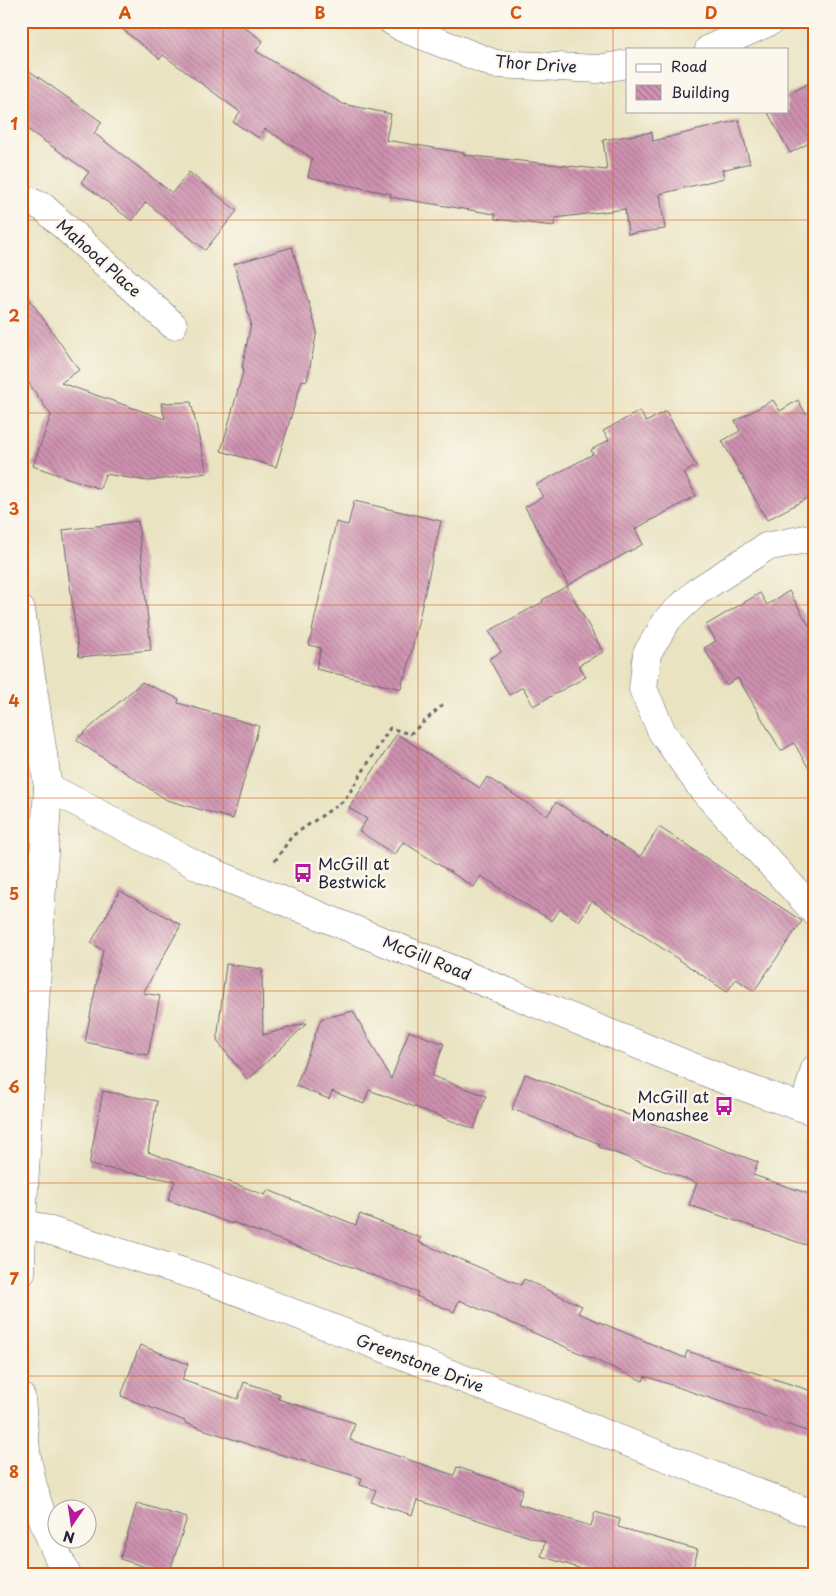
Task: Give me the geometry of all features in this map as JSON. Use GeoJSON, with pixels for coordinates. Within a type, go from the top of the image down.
{"type":"FeatureCollection","features":[{"type":"Feature","properties":{"kind":"street","name":"Thor Drive"},"geometry":{"type":"LineString","coordinates":[[392,21],[403,28],[495,64],[598,69],[626,64]]}},
{"type":"Feature","properties":{"kind":"street"},"geometry":{"type":"LineString","coordinates":[[711,48],[771,21]]}},
{"type":"Feature","properties":{"kind":"street","name":"Mahood Place"},"geometry":{"type":"LineString","coordinates":[[21,198],[43,207],[173,325]]}},
{"type":"Feature","properties":{"kind":"street"},"geometry":{"type":"LineString","coordinates":[[815,537],[766,547],[698,591],[668,619],[647,653],[643,689],[662,732],[702,790],[815,912]]}},
{"type":"Feature","properties":{"kind":"street"},"geometry":{"type":"LineString","coordinates":[[21,610],[48,787],[22,1222],[21,1273]]}},
{"type":"Feature","properties":{"kind":"street","name":"McGill Road"},"geometry":{"type":"LineString","coordinates":[[48,787],[202,868],[730,1082],[809,1110]]}},
{"type":"Feature","properties":{"kind":"street"},"geometry":{"type":"LineString","coordinates":[[809,1110],[815,1068]]}},
{"type":"Feature","properties":{"kind":"street","name":"Greenstone Drive"},"geometry":{"type":"LineString","coordinates":[[22,1222],[203,1278],[815,1515]]}},
{"type":"Feature","properties":{"kind":"street"},"geometry":{"type":"LineString","coordinates":[[21,1398],[27,1462],[39,1508],[56,1554],[67,1575]]}},
{"type":"Feature","properties":{"kind":"path"},"geometry":{"type":"LineString","coordinates":[[275,861],[292,836],[345,800],[390,728],[410,734],[445,703]]}},
{"type":"Feature","properties":{"kind":"building"},"geometry":{"type":"Polygon","coordinates":[[[112,21],[236,21],[263,41],[256,51],[343,104],[391,114],[386,140],[464,153],[464,155],[607,170],[603,140],[652,132],[653,141],[739,120],[750,163],[722,170],[724,178],[660,194],[665,229],[628,234],[625,209],[555,218],[554,226],[495,219],[495,214],[390,197],[391,194],[308,177],[312,158],[265,129],[259,138],[233,122],[240,112],[163,55],[160,59],[112,21]]]}},
{"type":"Feature","properties":{"kind":"building"},"geometry":{"type":"Polygon","coordinates":[[[21,65],[102,122],[94,133],[172,193],[189,172],[237,211],[205,250],[146,202],[132,221],[81,182],[89,172],[21,125],[21,65]]]}},
{"type":"Feature","properties":{"kind":"building"},"geometry":{"type":"Polygon","coordinates":[[[815,80],[815,140],[790,153],[768,112],[788,112],[788,94],[815,80]]]}},
{"type":"Feature","properties":{"kind":"building"},"geometry":{"type":"Polygon","coordinates":[[[292,247],[317,331],[307,381],[302,380],[276,467],[221,451],[244,368],[242,368],[251,323],[234,264],[292,247]]]}},
{"type":"Feature","properties":{"kind":"building"},"geometry":{"type":"Polygon","coordinates":[[[21,287],[79,370],[61,383],[165,419],[161,403],[191,402],[207,473],[148,481],[105,474],[100,489],[33,466],[51,415],[21,372],[21,287]]]}},
{"type":"Feature","properties":{"kind":"building"},"geometry":{"type":"Polygon","coordinates":[[[773,400],[780,411],[798,400],[806,414],[815,409],[815,494],[767,520],[722,441],[740,431],[735,421],[773,400]]]}},
{"type":"Feature","properties":{"kind":"building"},"geometry":{"type":"Polygon","coordinates":[[[640,411],[646,422],[666,411],[696,466],[684,473],[696,496],[635,529],[643,544],[568,585],[525,507],[543,497],[536,485],[593,454],[591,450],[609,440],[603,431],[640,411]]]}},
{"type":"Feature","properties":{"kind":"building"},"geometry":{"type":"Polygon","coordinates":[[[354,501],[441,521],[406,676],[404,676],[401,689],[316,669],[321,648],[309,645],[336,522],[348,525],[354,501]]]}},
{"type":"Feature","properties":{"kind":"building"},"geometry":{"type":"Polygon","coordinates":[[[138,521],[151,650],[79,657],[63,530],[138,521]]]}},
{"type":"Feature","properties":{"kind":"building"},"geometry":{"type":"Polygon","coordinates":[[[567,586],[603,652],[579,665],[586,677],[533,706],[523,687],[509,695],[489,659],[501,652],[489,631],[543,602],[542,600],[567,586]]]}},
{"type":"Feature","properties":{"kind":"building"},"geometry":{"type":"Polygon","coordinates":[[[789,591],[815,636],[815,779],[794,743],[781,751],[738,678],[726,685],[704,648],[716,641],[706,625],[760,593],[767,605],[789,591]]]}},
{"type":"Feature","properties":{"kind":"building"},"geometry":{"type":"Polygon","coordinates":[[[142,682],[179,699],[178,703],[259,726],[233,819],[167,800],[76,740],[142,682]]]}},
{"type":"Feature","properties":{"kind":"building"},"geometry":{"type":"Polygon","coordinates":[[[397,734],[480,788],[487,777],[547,816],[556,802],[640,857],[659,827],[802,921],[754,991],[736,979],[727,992],[592,901],[579,921],[560,909],[552,921],[481,876],[474,887],[403,842],[395,855],[359,831],[367,819],[349,808],[397,734]]]}},
{"type":"Feature","properties":{"kind":"building"},"geometry":{"type":"Polygon","coordinates":[[[120,891],[181,925],[143,993],[160,996],[148,1055],[85,1042],[103,950],[91,943],[120,891]]]}},
{"type":"Feature","properties":{"kind":"building"},"geometry":{"type":"Polygon","coordinates":[[[226,964],[262,969],[263,1035],[307,1023],[248,1080],[217,1041],[226,964]]]}},
{"type":"Feature","properties":{"kind":"building"},"geometry":{"type":"Polygon","coordinates":[[[353,1011],[391,1079],[409,1031],[444,1044],[432,1076],[486,1096],[474,1129],[369,1090],[364,1104],[332,1091],[329,1099],[296,1086],[321,1019],[353,1011]]]}},
{"type":"Feature","properties":{"kind":"building"},"geometry":{"type":"Polygon","coordinates":[[[525,1074],[599,1102],[599,1104],[758,1162],[753,1175],[815,1196],[815,1248],[689,1205],[697,1183],[599,1147],[600,1144],[512,1109],[525,1074]]]}},
{"type":"Feature","properties":{"kind":"building"},"geometry":{"type":"Polygon","coordinates":[[[103,1091],[157,1101],[148,1152],[265,1195],[268,1190],[356,1225],[360,1214],[421,1238],[419,1242],[521,1285],[524,1279],[582,1306],[578,1313],[685,1358],[687,1351],[815,1392],[815,1434],[645,1376],[643,1381],[459,1300],[454,1312],[416,1296],[418,1292],[168,1200],[175,1181],[89,1165],[103,1091]]]}},
{"type":"Feature","properties":{"kind":"building"},"geometry":{"type":"Polygon","coordinates":[[[140,1345],[188,1364],[182,1380],[238,1399],[244,1382],[280,1394],[278,1399],[355,1423],[350,1440],[454,1475],[457,1467],[523,1489],[518,1504],[591,1526],[595,1512],[620,1519],[618,1527],[698,1550],[691,1575],[601,1575],[541,1556],[545,1542],[417,1500],[412,1515],[371,1502],[376,1490],[360,1485],[362,1478],[262,1449],[185,1423],[185,1421],[121,1396],[140,1345]]]}},
{"type":"Feature","properties":{"kind":"building"},"geometry":{"type":"Polygon","coordinates":[[[137,1503],[187,1518],[169,1574],[120,1559],[137,1503]]]}},
{"type":"Feature","properties":{"kind":"place","name":"McGill at Bestwick"},"geometry":{"type":"Point","coordinates":[303,873]}},
{"type":"Feature","properties":{"kind":"place","name":"McGill at Monashee"},"geometry":{"type":"Point","coordinates":[724,1106]}}]}
